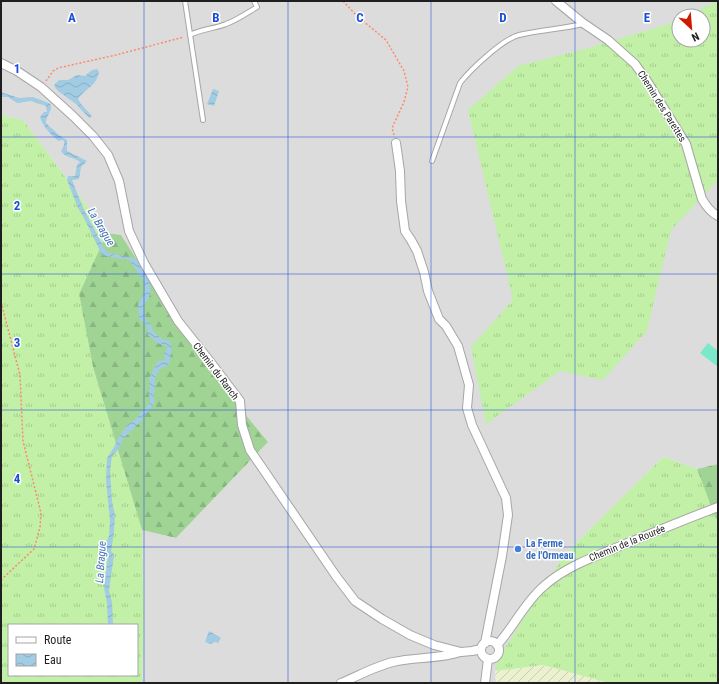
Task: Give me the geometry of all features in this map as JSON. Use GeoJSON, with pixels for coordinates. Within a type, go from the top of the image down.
{"type":"FeatureCollection","features":[{"type":"Feature","properties":{"kind":"street","name":"Chemin des Parettes"},"geometry":{"type":"LineString","coordinates":[[556,1],[583,24],[608,40],[635,64],[648,81],[686,144],[702,198],[706,206],[718,216]]}},
{"type":"Feature","properties":{"kind":"street","name":"Chemin du Ranch"},"geometry":{"type":"LineString","coordinates":[[1,63],[17,71],[41,87],[93,136],[108,155],[119,181],[129,231],[144,263],[178,321],[240,402],[242,425],[250,450],[332,571],[355,601],[410,635],[434,645],[461,652],[472,651],[483,646]]}},
{"type":"Feature","properties":{"kind":"street"},"geometry":{"type":"LineString","coordinates":[[396,143],[405,231],[412,240],[417,251],[428,291],[439,319],[446,326],[458,346],[469,385],[467,408],[472,426],[506,498],[508,515],[502,556],[483,646],[482,655],[488,659],[492,659],[497,655],[497,645],[491,642],[483,646]]}},
{"type":"Feature","properties":{"kind":"street","name":"Chemin de la Rourée"},"geometry":{"type":"LineString","coordinates":[[497,645],[504,638],[528,603],[543,586],[555,577],[582,562],[718,507]]}},
{"type":"Feature","properties":{"kind":"street"},"geometry":{"type":"LineString","coordinates":[[341,683],[392,662],[422,657],[451,655],[461,652]]}},
{"type":"Feature","properties":{"kind":"street"},"geometry":{"type":"LineString","coordinates":[[485,683],[488,659]]}},
{"type":"Feature","properties":{"kind":"lane"},"geometry":{"type":"LineString","coordinates":[[185,1],[203,120]]}},
{"type":"Feature","properties":{"kind":"lane"},"geometry":{"type":"LineString","coordinates":[[190,35],[197,31],[226,25],[243,16],[257,8],[254,1]]}},
{"type":"Feature","properties":{"kind":"lane"},"geometry":{"type":"LineString","coordinates":[[432,161],[460,83],[500,44],[518,35],[583,24]]}},
{"type":"Feature","properties":{"kind":"path"},"geometry":{"type":"LineString","coordinates":[[343,1],[357,16],[386,40],[404,71],[408,87],[404,102],[392,128],[396,143]]}},
{"type":"Feature","properties":{"kind":"path"},"geometry":{"type":"LineString","coordinates":[[41,87],[53,71],[58,68],[116,55],[190,35]]}},
{"type":"Feature","properties":{"kind":"path"},"geometry":{"type":"LineString","coordinates":[[1,302],[20,375],[23,441],[41,513],[40,527],[34,549],[1,580]]}},
{"type":"Feature","properties":{"kind":"shaded area"},"geometry":{"type":"Polygon","coordinates":[[[1,1],[718,1],[718,464],[697,469],[663,457],[565,554],[495,671],[496,683],[142,683],[144,612],[142,530],[176,538],[268,442],[204,364],[121,235],[107,233],[23,120],[1,115],[1,1]]]}},
{"type":"Feature","properties":{"kind":"green space"},"geometry":{"type":"Polygon","coordinates":[[[718,1],[718,180],[671,230],[647,331],[603,380],[560,371],[486,424],[471,347],[513,300],[468,110],[518,66],[581,50],[671,23],[671,48],[711,48],[711,8],[703,8],[718,1]]]}},
{"type":"Feature","properties":{"kind":"green space"},"geometry":{"type":"Polygon","coordinates":[[[1,115],[23,120],[107,233],[79,294],[93,367],[142,530],[144,612],[142,683],[1,683],[1,115]]]}},
{"type":"Feature","properties":{"kind":"green space"},"geometry":{"type":"Polygon","coordinates":[[[107,233],[121,235],[204,364],[268,442],[176,538],[142,530],[93,367],[79,294],[107,233]]]}},
{"type":"Feature","properties":{"kind":"green space"},"geometry":{"type":"Polygon","coordinates":[[[708,343],[718,351],[718,367],[700,353],[708,343]]]}},
{"type":"Feature","properties":{"kind":"green space"},"geometry":{"type":"Polygon","coordinates":[[[663,457],[697,469],[716,518],[718,518],[718,682],[609,683],[543,665],[495,671],[498,659],[565,554],[663,457]]]}},
{"type":"Feature","properties":{"kind":"green space"},"geometry":{"type":"Polygon","coordinates":[[[718,464],[718,518],[716,519],[697,469],[718,464]]]}},
{"type":"Feature","properties":{"kind":"green space"},"geometry":{"type":"Polygon","coordinates":[[[543,665],[609,683],[496,683],[495,671],[543,665]]]}},
{"type":"Feature","properties":{"kind":"water"},"geometry":{"type":"Polygon","coordinates":[[[97,69],[99,72],[96,80],[92,86],[78,99],[92,116],[89,118],[76,104],[58,91],[54,86],[59,80],[68,80],[77,75],[85,76],[92,70],[97,69]]]}},
{"type":"Feature","properties":{"kind":"water"},"geometry":{"type":"Polygon","coordinates":[[[213,89],[219,91],[214,106],[207,104],[213,89]]]}},
{"type":"Feature","properties":{"kind":"water"},"geometry":{"type":"Polygon","coordinates":[[[1,92],[19,98],[33,97],[51,104],[51,109],[46,123],[67,140],[67,151],[87,161],[81,167],[79,179],[72,180],[84,210],[106,251],[136,259],[149,282],[150,288],[148,300],[143,306],[146,320],[152,326],[152,330],[161,338],[168,340],[172,347],[168,365],[160,369],[155,377],[155,389],[153,395],[155,401],[153,405],[141,421],[124,438],[118,450],[112,456],[110,471],[112,501],[115,516],[111,551],[114,555],[109,591],[112,602],[113,624],[108,624],[107,603],[104,588],[108,556],[105,546],[109,536],[110,520],[106,481],[107,458],[128,424],[135,420],[150,403],[148,393],[150,389],[149,378],[158,361],[165,360],[164,353],[168,347],[155,342],[148,335],[147,326],[139,318],[138,305],[145,291],[144,282],[130,261],[102,255],[78,208],[67,180],[68,176],[75,176],[77,165],[80,162],[67,156],[61,151],[64,141],[59,141],[53,137],[43,124],[40,117],[44,112],[47,112],[46,106],[31,101],[17,103],[8,97],[1,97],[1,92]]]}},
{"type":"Feature","properties":{"kind":"water"},"geometry":{"type":"Polygon","coordinates":[[[209,631],[221,638],[218,643],[215,642],[210,644],[205,642],[209,631]]]}},
{"type":"Feature","properties":{"kind":"place","name":"La Ferme de l'Ormeau"},"geometry":{"type":"Point","coordinates":[518,549]}},
{"type":"Feature","properties":{"kind":"water label","name":"La Brague"},"geometry":{"type":"Point","coordinates":[101,227]}},
{"type":"Feature","properties":{"kind":"water label","name":"La Brague"},"geometry":{"type":"Point","coordinates":[101,562]}}]}
